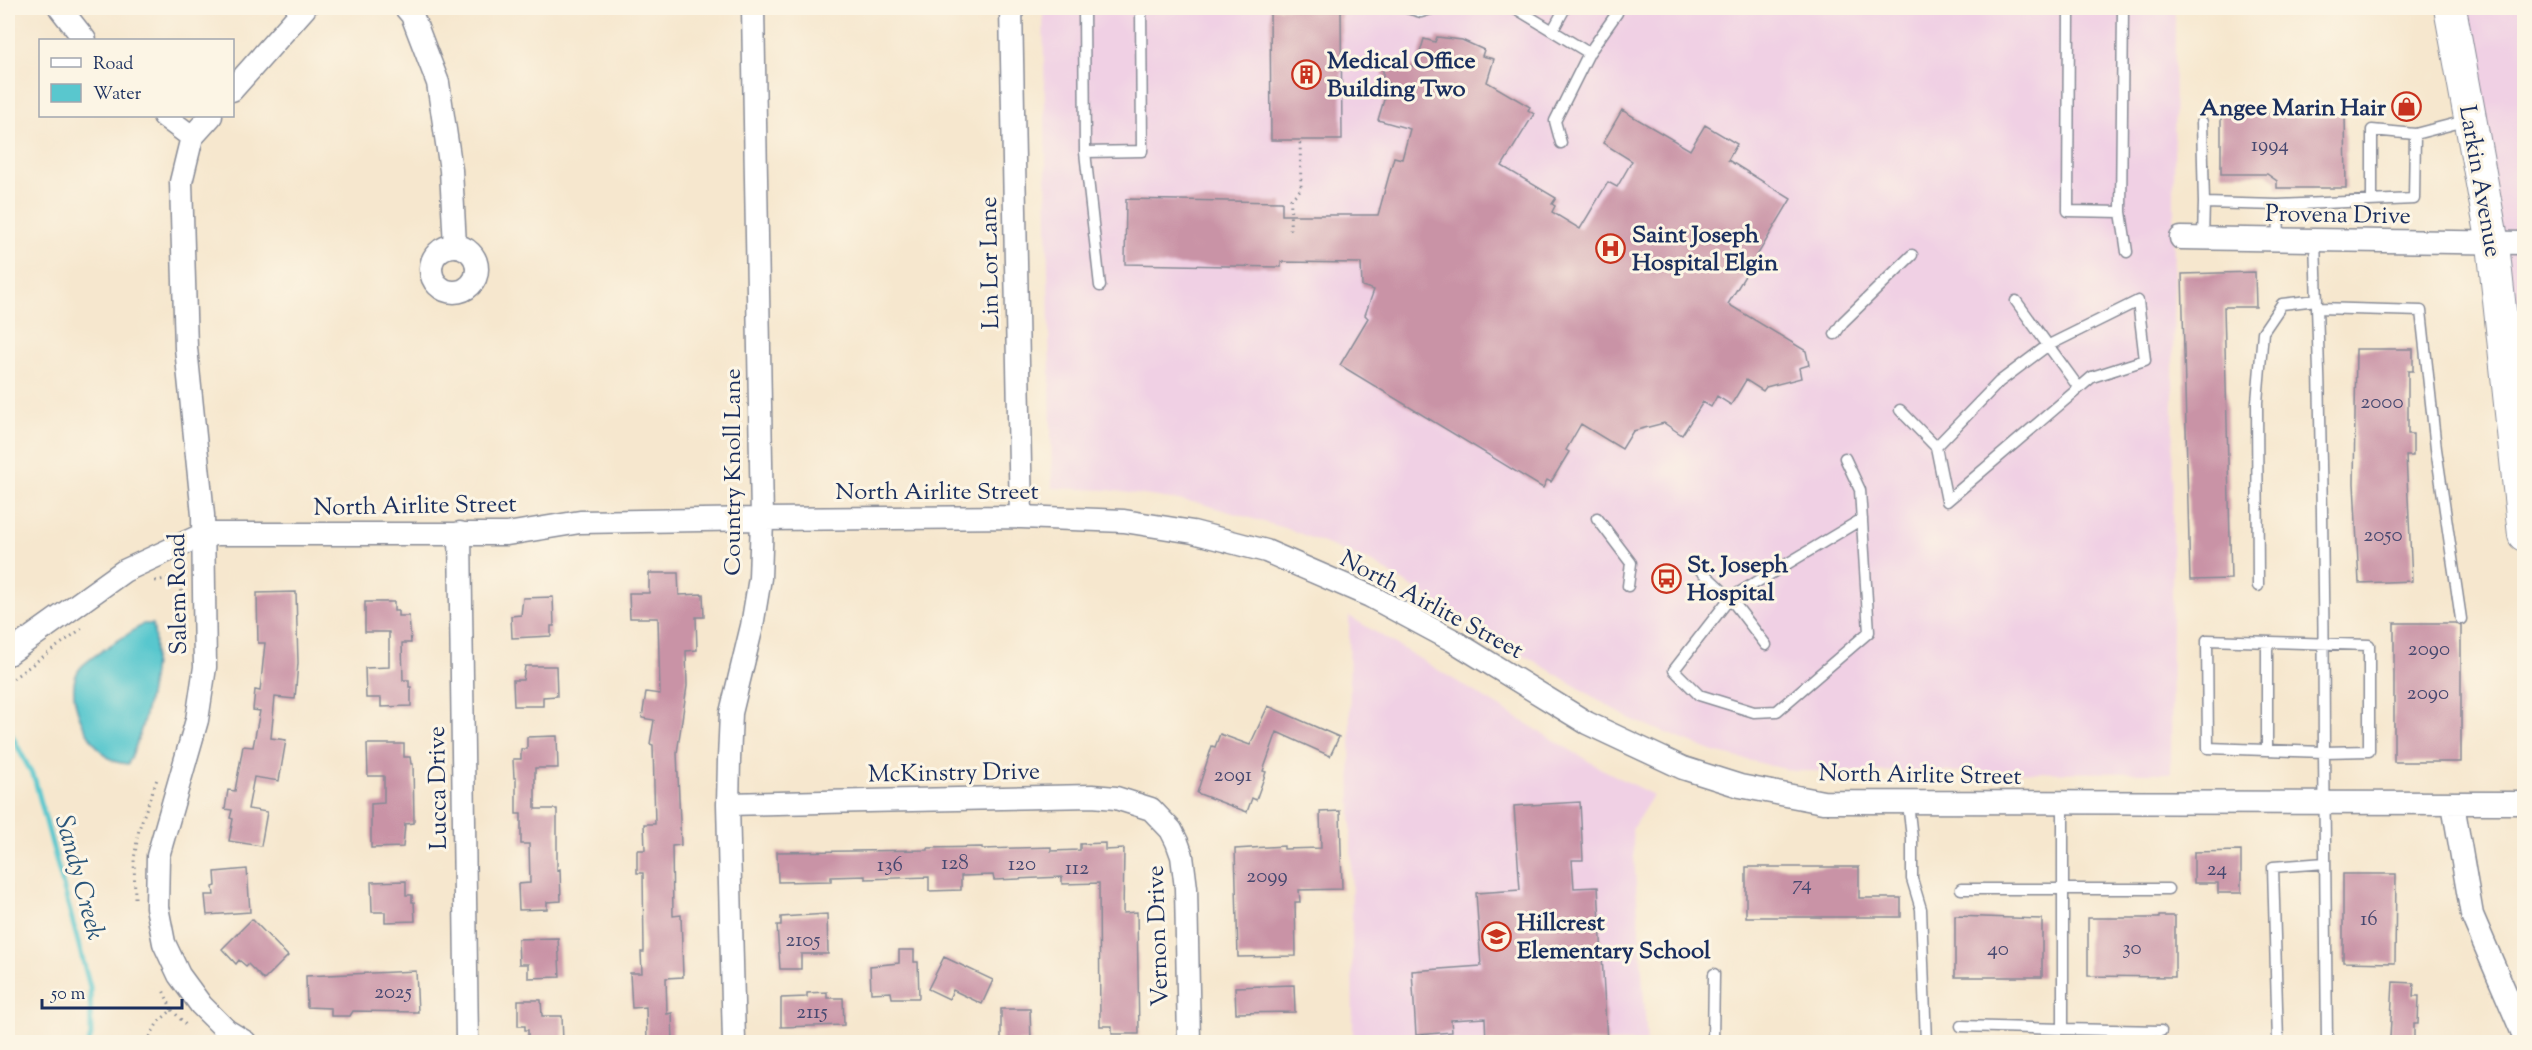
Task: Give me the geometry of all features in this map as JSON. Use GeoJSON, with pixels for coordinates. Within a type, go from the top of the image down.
{"type":"FeatureCollection","features":[{"type":"Feature","properties":{"kind":"main road","name":"Larkin Avenue"},"geometry":{"type":"LineString","coordinates":[[2450,8],[2493,244],[2522,487],[2524,532]]}},
{"type":"Feature","properties":{"kind":"street"},"geometry":{"type":"LineString","coordinates":[[60,8],[84,39]]}},
{"type":"Feature","properties":{"kind":"street"},"geometry":{"type":"LineString","coordinates":[[234,88],[305,8]]}},
{"type":"Feature","properties":{"kind":"street"},"geometry":{"type":"LineString","coordinates":[[406,8],[412,15],[438,83],[451,170],[455,246]]}},
{"type":"Feature","properties":{"kind":"street","name":"Country Knoll Lane"},"geometry":{"type":"LineString","coordinates":[[734,1042],[728,804],[731,713],[752,626],[760,578],[762,519],[753,8]]}},
{"type":"Feature","properties":{"kind":"street","name":"Lin Lor Lane"},"geometry":{"type":"LineString","coordinates":[[1011,8],[1021,517]]}},
{"type":"Feature","properties":{"kind":"street"},"geometry":{"type":"LineString","coordinates":[[165,117],[192,137]]}},
{"type":"Feature","properties":{"kind":"street","name":"Salem Road"},"geometry":{"type":"LineString","coordinates":[[210,117],[192,137],[181,182],[186,348],[204,534],[205,667],[197,720],[158,855],[157,907],[165,943],[179,975],[207,1012],[227,1031],[245,1042]]}},
{"type":"Feature","properties":{"kind":"street","name":"Provena Drive"},"geometry":{"type":"LineString","coordinates":[[2192,238],[2524,243]]}},
{"type":"Feature","properties":{"kind":"street","name":"North Airlite Street"},"geometry":{"type":"LineString","coordinates":[[8,654],[124,571],[204,534],[507,534],[580,522],[762,519],[1021,517],[1124,521],[1192,532],[1266,551],[1370,596],[1452,640],[1587,723],[1683,768],[1740,786],[1822,802],[2524,803]]}},
{"type":"Feature","properties":{"kind":"street","name":"Lucca Drive"},"geometry":{"type":"LineString","coordinates":[[460,533],[467,1042]]}},
{"type":"Feature","properties":{"kind":"street","name":"McKinstry Drive"},"geometry":{"type":"LineString","coordinates":[[728,804],[1092,796],[1116,798],[1150,809],[1171,830]]}},
{"type":"Feature","properties":{"kind":"street"},"geometry":{"type":"LineString","coordinates":[[2453,804],[2472,915],[2506,989],[2524,1036]]}},
{"type":"Feature","properties":{"kind":"street","name":"Vernon Drive"},"geometry":{"type":"LineString","coordinates":[[1171,830],[1177,842],[1184,870],[1189,1042]]}},
{"type":"Feature","properties":{"kind":"lane"},"geometry":{"type":"LineString","coordinates":[[1084,8],[1085,152],[1100,286]]}},
{"type":"Feature","properties":{"kind":"lane"},"geometry":{"type":"LineString","coordinates":[[1085,152],[1142,151],[1141,8]]}},
{"type":"Feature","properties":{"kind":"lane"},"geometry":{"type":"LineString","coordinates":[[1407,8],[1420,12],[1434,8]]}},
{"type":"Feature","properties":{"kind":"lane"},"geometry":{"type":"LineString","coordinates":[[1515,8],[1589,52]]}},
{"type":"Feature","properties":{"kind":"lane"},"geometry":{"type":"LineString","coordinates":[[1553,30],[1565,8]]}},
{"type":"Feature","properties":{"kind":"lane"},"geometry":{"type":"LineString","coordinates":[[2068,8],[2068,211],[2121,212]]}},
{"type":"Feature","properties":{"kind":"lane"},"geometry":{"type":"LineString","coordinates":[[2123,8],[2121,212],[2127,252]]}},
{"type":"Feature","properties":{"kind":"lane"},"geometry":{"type":"LineString","coordinates":[[1561,143],[1555,121],[1589,52],[1617,13]]}},
{"type":"Feature","properties":{"kind":"lane"},"geometry":{"type":"LineString","coordinates":[[2372,201],[2372,130],[2415,134],[2471,120]]}},
{"type":"Feature","properties":{"kind":"lane"},"geometry":{"type":"LineString","coordinates":[[2192,238],[2204,203],[2202,122]]}},
{"type":"Feature","properties":{"kind":"lane"},"geometry":{"type":"LineString","coordinates":[[2204,203],[2278,205],[2414,199],[2415,134]]}},
{"type":"Feature","properties":{"kind":"lane"},"geometry":{"type":"LineString","coordinates":[[2278,205],[2279,239]]}},
{"type":"Feature","properties":{"kind":"lane"},"geometry":{"type":"LineString","coordinates":[[2315,240],[2324,644],[2327,1042]]}},
{"type":"Feature","properties":{"kind":"lane"},"geometry":{"type":"LineString","coordinates":[[1835,334],[1843,322],[1912,255]]}},
{"type":"Feature","properties":{"kind":"lane"},"geometry":{"type":"LineString","coordinates":[[2016,301],[2079,388]]}},
{"type":"Feature","properties":{"kind":"lane"},"geometry":{"type":"LineString","coordinates":[[1900,410],[1936,447],[1947,501],[2092,378],[2145,360],[2138,301],[2048,346],[1999,382],[1936,447]]}},
{"type":"Feature","properties":{"kind":"lane"},"geometry":{"type":"LineString","coordinates":[[2258,586],[2257,402],[2263,332],[2282,304],[2318,304],[2421,312],[2436,449],[2461,619]]}},
{"type":"Feature","properties":{"kind":"lane"},"geometry":{"type":"LineString","coordinates":[[1845,458],[1860,490],[1862,519],[1869,632],[1777,711],[1754,712],[1699,695],[1674,670],[1730,598],[1862,519]]}},
{"type":"Feature","properties":{"kind":"lane"},"geometry":{"type":"LineString","coordinates":[[1597,518],[1631,563],[1628,586]]}},
{"type":"Feature","properties":{"kind":"lane"},"geometry":{"type":"LineString","coordinates":[[1697,567],[1730,598],[1766,645]]}},
{"type":"Feature","properties":{"kind":"lane"},"geometry":{"type":"LineString","coordinates":[[2207,640],[2324,644],[2369,645],[2369,751],[2324,752],[2267,748],[2208,748],[2207,640]]}},
{"type":"Feature","properties":{"kind":"lane"},"geometry":{"type":"LineString","coordinates":[[2266,642],[2267,748]]}},
{"type":"Feature","properties":{"kind":"lane"},"geometry":{"type":"LineString","coordinates":[[1908,803],[1912,838],[1912,879],[1921,909],[1926,1042]]}},
{"type":"Feature","properties":{"kind":"lane"},"geometry":{"type":"LineString","coordinates":[[2063,803],[2063,1029]]}},
{"type":"Feature","properties":{"kind":"lane"},"geometry":{"type":"LineString","coordinates":[[2278,1042],[2273,867],[2325,863]]}},
{"type":"Feature","properties":{"kind":"lane"},"geometry":{"type":"LineString","coordinates":[[1961,889],[2168,889]]}},
{"type":"Feature","properties":{"kind":"lane"},"geometry":{"type":"LineString","coordinates":[[1713,1042],[1714,974]]}},
{"type":"Feature","properties":{"kind":"lane"},"geometry":{"type":"LineString","coordinates":[[1961,1026],[2161,1031]]}},
{"type":"Feature","properties":{"kind":"path"},"geometry":{"type":"LineString","coordinates":[[1290,230],[1291,199],[1301,189],[1300,140]]}},
{"type":"Feature","properties":{"kind":"path"},"geometry":{"type":"LineString","coordinates":[[152,581],[185,575]]}},
{"type":"Feature","properties":{"kind":"path"},"geometry":{"type":"LineString","coordinates":[[8,682],[89,623]]}},
{"type":"Feature","properties":{"kind":"path"},"geometry":{"type":"LineString","coordinates":[[172,1010],[186,1025]]}},
{"type":"Feature","properties":{"kind":"shaded area","name":"Saint Joseph Hospital Elgin"},"geometry":{"type":"Polygon","coordinates":[[[1043,8],[2175,8],[2171,773],[1794,771],[1714,752],[1628,718],[1371,562],[1291,530],[1199,503],[1108,490],[1052,488],[1043,8]]]}},
{"type":"Feature","properties":{"kind":"shaded area"},"geometry":{"type":"Polygon","coordinates":[[[2455,8],[2524,8],[2524,239],[2498,239],[2455,8]]]}},
{"type":"Feature","properties":{"kind":"shaded area"},"geometry":{"type":"Polygon","coordinates":[[[2497,248],[2524,248],[2524,500],[2497,248]]]}},
{"type":"Feature","properties":{"kind":"shaded area","name":"Hillcrest Elementary School"},"geometry":{"type":"Polygon","coordinates":[[[1349,616],[1600,768],[1653,795],[1632,829],[1647,1042],[1353,1042],[1349,616]]]}},
{"type":"Feature","properties":{"kind":"water"},"geometry":{"type":"Polygon","coordinates":[[[143,624],[153,624],[155,639],[149,696],[140,734],[128,764],[119,763],[95,744],[80,718],[75,703],[76,676],[82,666],[96,655],[143,624]]]}},
{"type":"Feature","properties":{"kind":"building","name":"Medical Office Building Two"},"geometry":{"type":"Polygon","coordinates":[[[1270,8],[1341,8],[1342,140],[1271,140],[1270,8]]]}},
{"type":"Feature","properties":{"kind":"building"},"geometry":{"type":"Polygon","coordinates":[[[1437,37],[1462,40],[1484,50],[1482,56],[1494,59],[1487,82],[1530,107],[1528,110],[1534,114],[1502,166],[1556,198],[1552,204],[1555,206],[1552,212],[1580,229],[1608,182],[1617,187],[1632,161],[1603,143],[1622,110],[1690,150],[1705,125],[1737,144],[1728,160],[1791,199],[1728,304],[1806,351],[1809,365],[1799,368],[1801,378],[1766,387],[1763,391],[1746,380],[1731,405],[1717,396],[1711,407],[1703,402],[1682,435],[1664,423],[1633,431],[1622,449],[1581,424],[1566,450],[1569,452],[1551,482],[1547,480],[1543,488],[1340,365],[1368,318],[1365,315],[1374,290],[1362,286],[1361,263],[1281,262],[1281,267],[1125,264],[1126,199],[1282,202],[1282,215],[1378,215],[1394,157],[1402,159],[1410,129],[1378,120],[1389,83],[1383,83],[1383,66],[1416,66],[1424,39],[1435,42],[1437,37]]]}},
{"type":"Feature","properties":{"kind":"building"},"geometry":{"type":"Polygon","coordinates":[[[2221,114],[2345,114],[2346,188],[2277,188],[2277,181],[2267,174],[2221,174],[2221,114]]]}},
{"type":"Feature","properties":{"kind":"building"},"geometry":{"type":"Polygon","coordinates":[[[2255,272],[2256,307],[2224,307],[2231,579],[2190,580],[2182,274],[2255,272]]]}},
{"type":"Feature","properties":{"kind":"building"},"geometry":{"type":"Polygon","coordinates":[[[2356,349],[2413,349],[2413,371],[2408,371],[2408,434],[2413,434],[2413,456],[2406,456],[2412,581],[2359,583],[2354,483],[2356,349]]]}},
{"type":"Feature","properties":{"kind":"building"},"geometry":{"type":"Polygon","coordinates":[[[649,573],[678,573],[679,595],[703,594],[704,617],[696,617],[697,650],[686,651],[687,686],[677,753],[681,845],[672,846],[673,916],[681,915],[683,977],[666,978],[667,1014],[672,1013],[673,1042],[647,1042],[646,1007],[632,1008],[630,973],[642,973],[641,952],[644,952],[643,873],[637,873],[637,850],[645,850],[644,824],[655,824],[653,745],[650,744],[654,720],[642,718],[646,692],[660,694],[658,618],[630,618],[629,593],[649,593],[649,573]]]}},
{"type":"Feature","properties":{"kind":"building"},"geometry":{"type":"Polygon","coordinates":[[[296,592],[298,663],[295,699],[275,697],[271,738],[286,740],[279,781],[254,777],[248,809],[267,812],[261,846],[229,841],[233,819],[230,818],[232,810],[225,809],[228,790],[235,791],[243,746],[253,747],[260,711],[253,710],[255,690],[260,691],[265,643],[258,643],[257,593],[296,592]]]}},
{"type":"Feature","properties":{"kind":"building"},"geometry":{"type":"Polygon","coordinates":[[[553,597],[554,626],[551,626],[551,636],[512,638],[511,616],[521,615],[523,598],[553,597]]]}},
{"type":"Feature","properties":{"kind":"building"},"geometry":{"type":"Polygon","coordinates":[[[365,602],[394,602],[394,611],[398,611],[398,616],[409,616],[411,643],[402,643],[403,680],[409,680],[411,706],[381,707],[381,698],[366,698],[365,668],[389,667],[389,632],[365,632],[365,602]]]}},
{"type":"Feature","properties":{"kind":"building"},"geometry":{"type":"Polygon","coordinates":[[[2394,623],[2455,623],[2461,626],[2461,762],[2394,762],[2394,623]]]}},
{"type":"Feature","properties":{"kind":"building"},"geometry":{"type":"Polygon","coordinates":[[[525,666],[556,666],[557,696],[543,697],[543,706],[514,706],[513,680],[523,680],[525,666]]]}},
{"type":"Feature","properties":{"kind":"building"},"geometry":{"type":"Polygon","coordinates":[[[1268,706],[1339,737],[1330,756],[1277,732],[1263,771],[1266,772],[1256,800],[1252,798],[1247,812],[1197,793],[1212,746],[1215,747],[1220,734],[1250,745],[1268,706]]]}},
{"type":"Feature","properties":{"kind":"building"},"geometry":{"type":"Polygon","coordinates":[[[557,736],[558,768],[535,768],[535,809],[557,809],[557,870],[560,869],[561,901],[547,902],[547,909],[519,910],[518,884],[530,883],[529,844],[521,844],[521,814],[516,814],[516,778],[514,778],[513,759],[521,759],[521,749],[527,749],[527,737],[557,736]]]}},
{"type":"Feature","properties":{"kind":"building"},"geometry":{"type":"Polygon","coordinates":[[[367,744],[404,744],[404,757],[410,757],[411,764],[413,764],[414,823],[405,824],[403,847],[371,848],[371,804],[384,803],[384,776],[368,776],[367,744]]]}},
{"type":"Feature","properties":{"kind":"building"},"geometry":{"type":"Polygon","coordinates":[[[1580,802],[1583,860],[1572,860],[1574,888],[1598,887],[1607,1042],[1486,1042],[1485,1018],[1451,1020],[1452,1032],[1416,1035],[1412,971],[1481,966],[1476,893],[1520,890],[1514,806],[1580,802]]]}},
{"type":"Feature","properties":{"kind":"building"},"geometry":{"type":"Polygon","coordinates":[[[1340,811],[1342,889],[1299,890],[1300,902],[1295,902],[1296,956],[1238,957],[1235,849],[1284,846],[1284,849],[1321,848],[1320,812],[1340,811]]]}},
{"type":"Feature","properties":{"kind":"building"},"geometry":{"type":"Polygon","coordinates":[[[1105,843],[1105,850],[1124,849],[1123,913],[1137,912],[1139,1034],[1112,1034],[1112,1026],[1100,1026],[1099,883],[1062,884],[1062,877],[994,880],[993,875],[961,876],[961,890],[929,891],[929,877],[865,879],[865,876],[831,877],[831,881],[778,882],[777,852],[982,847],[982,849],[1051,847],[1051,851],[1080,850],[1080,844],[1105,843]]]}},
{"type":"Feature","properties":{"kind":"building"},"geometry":{"type":"Polygon","coordinates":[[[2241,851],[2241,893],[2218,893],[2218,883],[2194,883],[2194,852],[2241,851]]]}},
{"type":"Feature","properties":{"kind":"building"},"geometry":{"type":"Polygon","coordinates":[[[1746,867],[1859,867],[1859,898],[1901,898],[1901,917],[1746,917],[1746,867]]]}},
{"type":"Feature","properties":{"kind":"building"},"geometry":{"type":"Polygon","coordinates":[[[247,869],[250,912],[207,915],[205,895],[214,895],[215,872],[247,869]]]}},
{"type":"Feature","properties":{"kind":"building"},"geometry":{"type":"Polygon","coordinates":[[[2343,874],[2396,874],[2395,963],[2343,962],[2343,874]]]}},
{"type":"Feature","properties":{"kind":"building"},"geometry":{"type":"Polygon","coordinates":[[[406,881],[406,895],[412,895],[412,902],[414,902],[415,921],[385,922],[385,912],[372,912],[371,882],[406,881]]]}},
{"type":"Feature","properties":{"kind":"building"},"geometry":{"type":"Polygon","coordinates":[[[827,914],[828,954],[801,954],[801,969],[780,969],[777,925],[781,925],[781,917],[827,914]]]}},
{"type":"Feature","properties":{"kind":"building"},"geometry":{"type":"Polygon","coordinates":[[[1955,916],[2042,919],[2042,977],[1955,977],[1955,916]]]}},
{"type":"Feature","properties":{"kind":"building"},"geometry":{"type":"Polygon","coordinates":[[[2159,916],[2175,916],[2175,977],[2088,976],[2088,918],[2159,918],[2159,916]]]}},
{"type":"Feature","properties":{"kind":"building"},"geometry":{"type":"Polygon","coordinates":[[[252,919],[288,956],[264,980],[248,964],[246,966],[239,960],[236,964],[222,949],[252,919]]]}},
{"type":"Feature","properties":{"kind":"building"},"geometry":{"type":"Polygon","coordinates":[[[558,938],[560,977],[528,978],[528,964],[519,964],[518,939],[558,938]]]}},
{"type":"Feature","properties":{"kind":"building"},"geometry":{"type":"Polygon","coordinates":[[[899,950],[914,950],[914,962],[918,962],[919,998],[892,998],[891,992],[871,993],[870,966],[899,963],[899,950]]]}},
{"type":"Feature","properties":{"kind":"building"},"geometry":{"type":"Polygon","coordinates":[[[944,957],[993,980],[982,1004],[953,990],[949,999],[928,989],[944,957]]]}},
{"type":"Feature","properties":{"kind":"building"},"geometry":{"type":"Polygon","coordinates":[[[416,971],[418,1012],[353,1011],[350,1016],[331,1016],[331,1008],[307,1007],[306,976],[416,971]]]}},
{"type":"Feature","properties":{"kind":"building"},"geometry":{"type":"Polygon","coordinates":[[[2393,982],[2414,983],[2413,996],[2419,996],[2418,1024],[2414,1024],[2414,1040],[2390,1038],[2393,982]]]}},
{"type":"Feature","properties":{"kind":"building"},"geometry":{"type":"Polygon","coordinates":[[[1294,985],[1295,1012],[1236,1013],[1235,987],[1294,985]]]}},
{"type":"Feature","properties":{"kind":"building"},"geometry":{"type":"Polygon","coordinates":[[[827,992],[827,998],[843,998],[844,1025],[781,1027],[781,998],[807,997],[807,993],[827,992]]]}},
{"type":"Feature","properties":{"kind":"building"},"geometry":{"type":"Polygon","coordinates":[[[518,1000],[541,1000],[542,1016],[562,1016],[563,1042],[528,1042],[528,1030],[525,1030],[525,1026],[518,1026],[518,1000]]]}},
{"type":"Feature","properties":{"kind":"building"},"geometry":{"type":"Polygon","coordinates":[[[1001,1009],[1030,1009],[1031,1042],[1001,1042],[1001,1009]]]}},
{"type":"Feature","properties":{"kind":"waterway","name":"Sandy Creek"},"geometry":{"type":"LineString","coordinates":[[8,728],[35,780],[90,987],[91,1035],[89,1042]]}},
{"type":"Feature","properties":{"kind":"place","name":"Medical Office Building Two"},"geometry":{"type":"Point","coordinates":[1306,74]}},
{"type":"Feature","properties":{"kind":"place","name":"Angee Marin Hair"},"geometry":{"type":"Point","coordinates":[2407,107]}},
{"type":"Feature","properties":{"kind":"place","name":"Saint Joseph Hospital Elgin"},"geometry":{"type":"Point","coordinates":[1611,248]}},
{"type":"Feature","properties":{"kind":"place","name":"St. Joseph Hospital"},"geometry":{"type":"Point","coordinates":[1666,578]}},
{"type":"Feature","properties":{"kind":"place","name":"Hillcrest Elementary School"},"geometry":{"type":"Point","coordinates":[1496,936]}}]}
